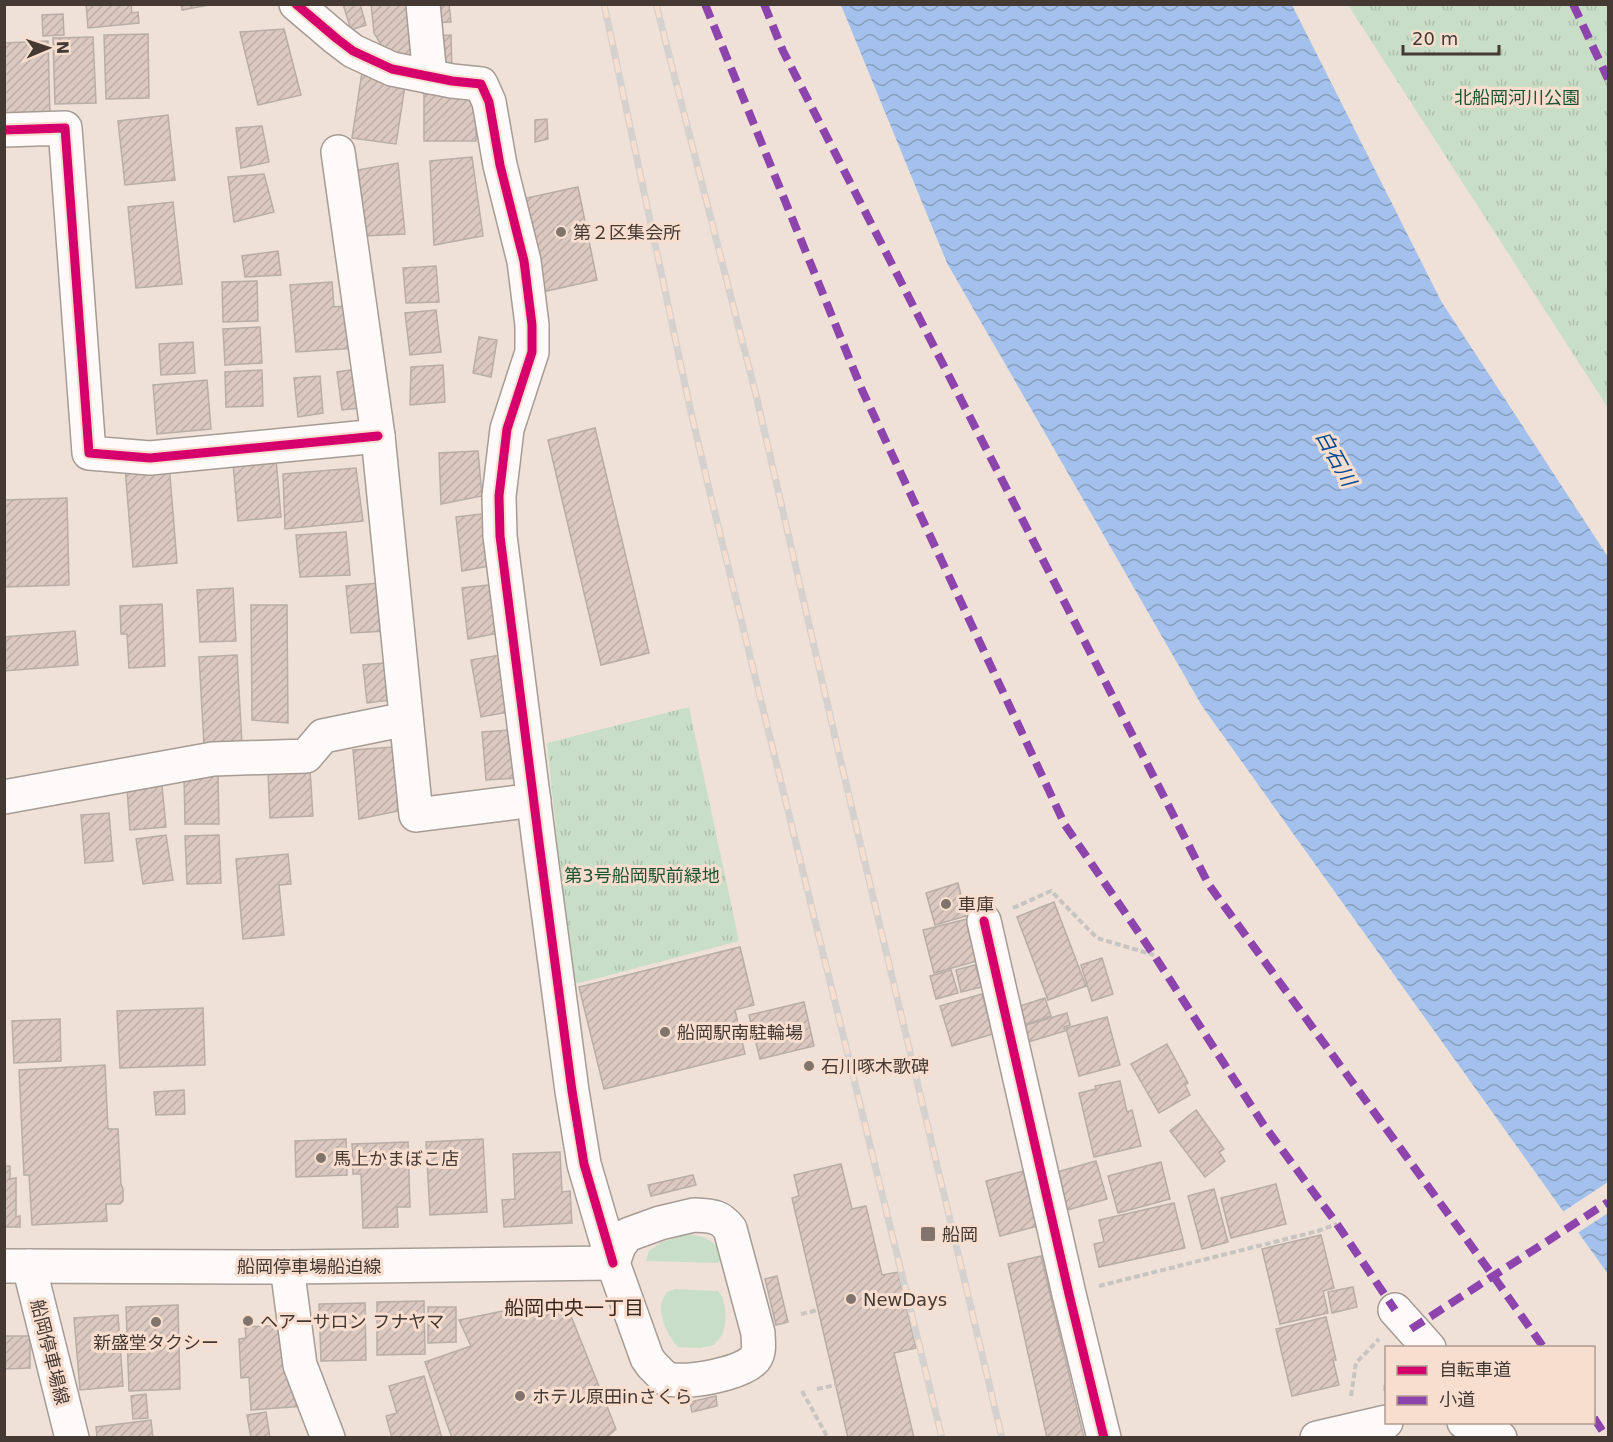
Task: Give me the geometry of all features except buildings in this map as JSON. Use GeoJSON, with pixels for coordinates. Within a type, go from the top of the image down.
{"type":"FeatureCollection","features":[{"type":"Feature","properties":{"kind":"street"},"geometry":{"type":"LineString","coordinates":[[296,4],[353,51],[392,69],[481,84],[489,102],[500,165],[524,261],[532,352],[507,429],[499,496],[500,536],[571,1080],[583,1153],[613,1263],[647,1358],[652,1365],[666,1379],[690,1380],[741,1368],[756,1358],[758,1333],[730,1229],[724,1222],[713,1216],[694,1215],[660,1223],[627,1235],[619,1246],[613,1263]]}},
{"type":"Feature","properties":{"kind":"street"},"geometry":{"type":"LineString","coordinates":[[423,4],[430,77]]}},
{"type":"Feature","properties":{"kind":"street"},"geometry":{"type":"LineString","coordinates":[[4,130],[65,128],[89,453],[150,458],[378,436]]}},
{"type":"Feature","properties":{"kind":"street"},"geometry":{"type":"LineString","coordinates":[[338,152],[378,436],[416,815],[534,800]]}},
{"type":"Feature","properties":{"kind":"street"},"geometry":{"type":"LineString","coordinates":[[4,797],[213,759],[306,756],[323,736],[406,719]]}},
{"type":"Feature","properties":{"kind":"street"},"geometry":{"type":"LineString","coordinates":[[984,921],[1104,1437]]}},
{"type":"Feature","properties":{"kind":"street","name":"船岡停車場船迫線"},"geometry":{"type":"LineString","coordinates":[[17,1266],[287,1267],[613,1263]]}},
{"type":"Feature","properties":{"kind":"street","name":"船岡停車場線"},"geometry":{"type":"LineString","coordinates":[[17,1266],[72,1437]]}},
{"type":"Feature","properties":{"kind":"street"},"geometry":{"type":"LineString","coordinates":[[287,1267],[300,1365],[328,1437]]}},
{"type":"Feature","properties":{"kind":"street"},"geometry":{"type":"LineString","coordinates":[[1398,1314],[1428,1346]]}},
{"type":"Feature","properties":{"kind":"street"},"geometry":{"type":"LineString","coordinates":[[1317,1437],[1385,1422]]}},
{"type":"Feature","properties":{"kind":"street"},"geometry":{"type":"LineString","coordinates":[[1469,1424],[1500,1437]]}},
{"type":"Feature","properties":{"kind":"street"},"geometry":{"type":"LineString","coordinates":[[1506,1424],[1519,1437]]}},
{"type":"Feature","properties":{"kind":"path"},"geometry":{"type":"LineString","coordinates":[[984,921],[1051,891],[1098,938],[1154,955]]}},
{"type":"Feature","properties":{"kind":"path"},"geometry":{"type":"LineString","coordinates":[[1069,1294],[1318,1231],[1337,1224]]}},
{"type":"Feature","properties":{"kind":"path"},"geometry":{"type":"LineString","coordinates":[[801,1314],[818,1310]]}},
{"type":"Feature","properties":{"kind":"path"},"geometry":{"type":"LineString","coordinates":[[1350,1404],[1356,1363],[1394,1324],[1398,1314]]}},
{"type":"Feature","properties":{"kind":"path"},"geometry":{"type":"LineString","coordinates":[[817,1389],[836,1384]]}},
{"type":"Feature","properties":{"kind":"path"},"geometry":{"type":"LineString","coordinates":[[802,1391],[828,1437]]}},
{"type":"Feature","properties":{"kind":"green space","name":"北船岡河川公園"},"geometry":{"type":"Polygon","coordinates":[[[1348,5],[1608,5],[1608,408],[1348,5]]]}},
{"type":"Feature","properties":{"kind":"green space","name":"第3号船岡駅前緑地"},"geometry":{"type":"Polygon","coordinates":[[[689,707],[739,941],[572,985],[547,743],[689,707]]]}},
{"type":"Feature","properties":{"kind":"green space"},"geometry":{"type":"Polygon","coordinates":[[[688,1234],[710,1241],[718,1248],[723,1259],[717,1263],[646,1261],[649,1251],[662,1242],[688,1234]]]}},
{"type":"Feature","properties":{"kind":"green space"},"geometry":{"type":"Polygon","coordinates":[[[675,1289],[718,1291],[721,1295],[726,1314],[725,1324],[723,1333],[714,1345],[700,1348],[678,1347],[671,1338],[664,1322],[661,1306],[667,1292],[675,1289]]]}},
{"type":"Feature","properties":{"kind":"water","name":"白石川"},"geometry":{"type":"Polygon","coordinates":[[[841,5],[1292,5],[1441,301],[1608,557],[1608,1274],[1202,706],[947,263],[841,5]]]}},
{"type":"Feature","properties":{"kind":"pier"},"geometry":{"type":"Polygon","coordinates":[[[1608,1182],[1608,1213],[1576,1234],[1561,1213],[1608,1182]]]}},
{"type":"Feature","properties":{"kind":"railway"},"geometry":{"type":"LineString","coordinates":[[604,4],[710,493],[942,1438]]}},
{"type":"Feature","properties":{"kind":"railway"},"geometry":{"type":"LineString","coordinates":[[656,4],[756,395],[1002,1438]]}},
{"type":"Feature","properties":{"kind":"marked path"},"geometry":{"type":"LineString","coordinates":[[705,4],[862,390],[1065,825],[1154,955],[1263,1124],[1337,1224],[1395,1310]]}},
{"type":"Feature","properties":{"kind":"marked path"},"geometry":{"type":"LineString","coordinates":[[764,4],[783,51],[1209,885],[1543,1346]]}},
{"type":"Feature","properties":{"kind":"marked path"},"geometry":{"type":"LineString","coordinates":[[1573,4],[1608,79]]}},
{"type":"Feature","properties":{"kind":"marked path"},"geometry":{"type":"LineString","coordinates":[[1411,1329],[1608,1202]]}},
{"type":"Feature","properties":{"kind":"marked path"},"geometry":{"type":"LineString","coordinates":[[1595,1420],[1607,1438]]}},
{"type":"Feature","properties":{"kind":"cycle path"},"geometry":{"type":"LineString","coordinates":[[296,4],[353,51],[392,69],[452,81],[481,84],[489,102],[500,165],[524,261],[532,325],[532,352],[507,429],[499,496],[500,536],[572,1091],[584,1164],[613,1263]]}},
{"type":"Feature","properties":{"kind":"cycle path"},"geometry":{"type":"LineString","coordinates":[[4,130],[65,128],[89,453],[150,458],[378,436]]}},
{"type":"Feature","properties":{"kind":"cycle path"},"geometry":{"type":"LineString","coordinates":[[984,921],[1104,1438]]}},
{"type":"Feature","properties":{"kind":"place","name":"第２区集会所"},"geometry":{"type":"Point","coordinates":[561,232]}},
{"type":"Feature","properties":{"kind":"place","name":"車庫"},"geometry":{"type":"Point","coordinates":[946,904]}},
{"type":"Feature","properties":{"kind":"place","name":"船岡駅南駐輪場"},"geometry":{"type":"Point","coordinates":[665,1032]}},
{"type":"Feature","properties":{"kind":"place","name":"石川啄木歌碑"},"geometry":{"type":"Point","coordinates":[809,1066]}},
{"type":"Feature","properties":{"kind":"place","name":"馬上かまぼこ店"},"geometry":{"type":"Point","coordinates":[321,1158]}},
{"type":"Feature","properties":{"kind":"place","name":"船岡"},"geometry":{"type":"Point","coordinates":[928,1234]}},
{"type":"Feature","properties":{"kind":"place","name":"NewDays"},"geometry":{"type":"Point","coordinates":[851,1299]}},
{"type":"Feature","properties":{"kind":"place","name":"ヘアーサロン フナヤマ"},"geometry":{"type":"Point","coordinates":[248,1321]}},
{"type":"Feature","properties":{"kind":"place","name":"新盛堂タクシー"},"geometry":{"type":"Point","coordinates":[156,1322]}},
{"type":"Feature","properties":{"kind":"place","name":"ホテル原田inさくら"},"geometry":{"type":"Point","coordinates":[520,1396]}},
{"type":"Feature","properties":{"kind":"district","name":"船岡中央一丁目"},"geometry":{"type":"Point","coordinates":[574,1308]}}]}
